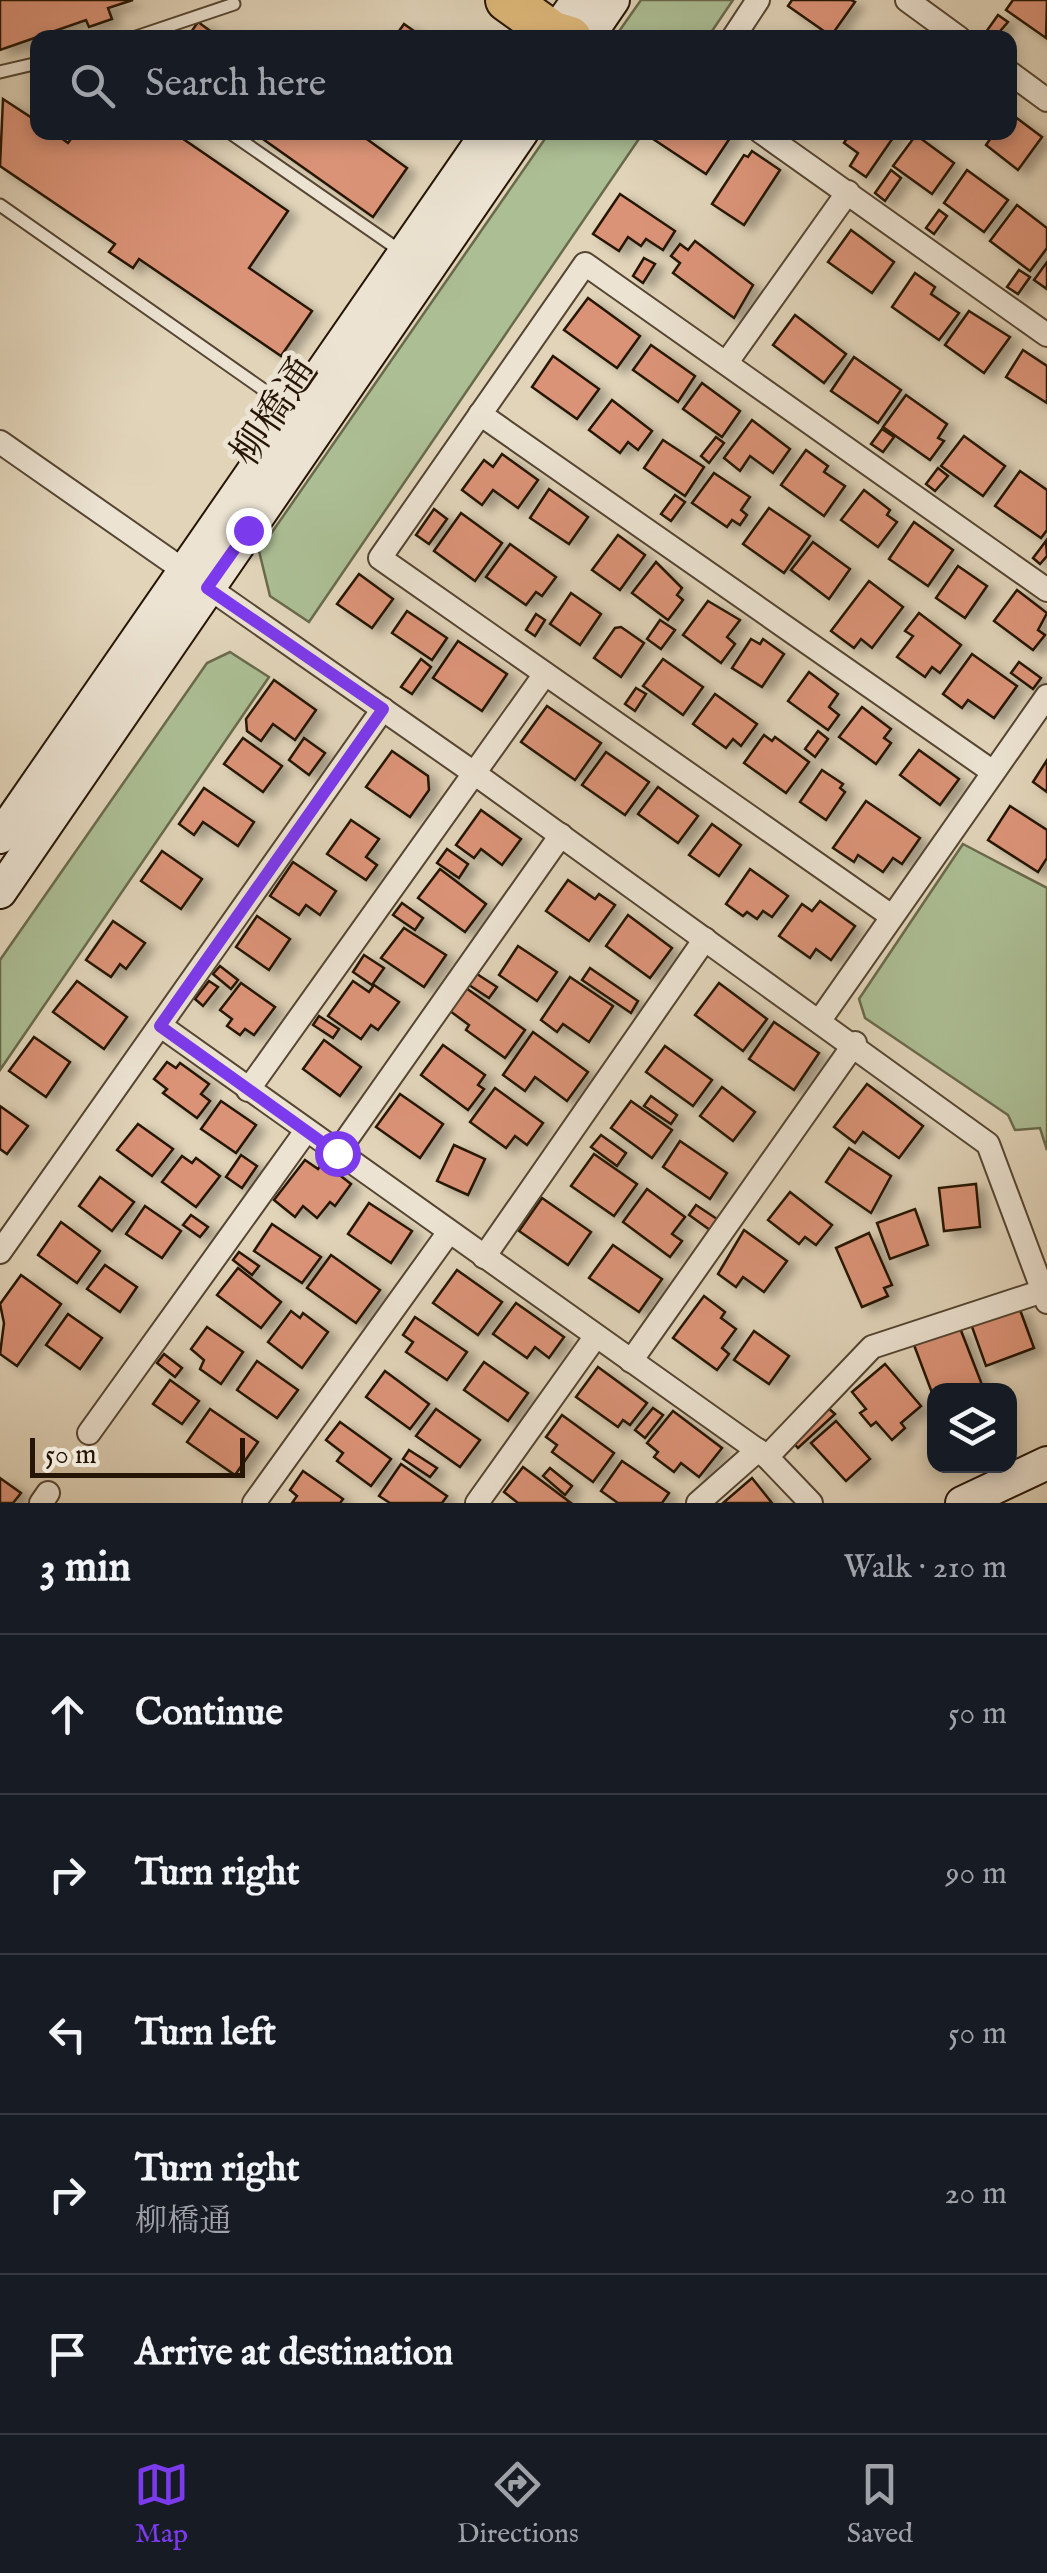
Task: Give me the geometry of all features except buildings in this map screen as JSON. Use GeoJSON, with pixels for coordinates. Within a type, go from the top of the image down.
{"type":"FeatureCollection","features":[{"type":"Feature","properties":{"kind":"highway"},"geometry":{"type":"LineString","coordinates":[[507,0],[567,25]]}},
{"type":"Feature","properties":{"kind":"street"},"geometry":{"type":"LineString","coordinates":[[567,25],[613,0]]}},
{"type":"Feature","properties":{"kind":"street"},"geometry":{"type":"LineString","coordinates":[[738,30],[758,0]]}},
{"type":"Feature","properties":{"kind":"street"},"geometry":{"type":"LineString","coordinates":[[906,0],[948,30]]}},
{"type":"Feature","properties":{"kind":"street"},"geometry":{"type":"LineString","coordinates":[[1017,79],[1047,100]]}},
{"type":"Feature","properties":{"kind":"street","name":"柳橋通"},"geometry":{"type":"LineString","coordinates":[[0,892],[295,412],[483,140]]}},
{"type":"Feature","properties":{"kind":"street","name":"柳橋通"},"geometry":{"type":"LineString","coordinates":[[0,837],[195,580],[516,140]]}},
{"type":"Feature","properties":{"kind":"street"},"geometry":{"type":"LineString","coordinates":[[773,140],[1047,335]]}},
{"type":"Feature","properties":{"kind":"street"},"geometry":{"type":"LineString","coordinates":[[726,362],[848,192]]}},
{"type":"Feature","properties":{"kind":"street"},"geometry":{"type":"LineString","coordinates":[[890,916],[380,558],[585,264],[1047,590]]}},
{"type":"Feature","properties":{"kind":"street"},"geometry":{"type":"LineString","coordinates":[[480,414],[993,772]]}},
{"type":"Feature","properties":{"kind":"street"},"geometry":{"type":"LineString","coordinates":[[0,442],[474,773],[854,1043],[988,1144],[1045,1297],[872,1347],[762,1453],[698,1503]]}},
{"type":"Feature","properties":{"kind":"street"},"geometry":{"type":"LineString","coordinates":[[248,1090],[545,674]]}},
{"type":"Feature","properties":{"kind":"street"},"geometry":{"type":"LineString","coordinates":[[820,1020],[1047,696]]}},
{"type":"Feature","properties":{"kind":"street"},"geometry":{"type":"LineString","coordinates":[[0,1252],[383,709]]}},
{"type":"Feature","properties":{"kind":"street"},"geometry":{"type":"LineString","coordinates":[[337,1153],[561,835]]}},
{"type":"Feature","properties":{"kind":"street"},"geometry":{"type":"LineString","coordinates":[[484,1257],[705,938]]}},
{"type":"Feature","properties":{"kind":"street"},"geometry":{"type":"LineString","coordinates":[[160,1026],[762,1453],[811,1503]]}},
{"type":"Feature","properties":{"kind":"street"},"geometry":{"type":"LineString","coordinates":[[630,1361],[854,1043]]}},
{"type":"Feature","properties":{"kind":"street"},"geometry":{"type":"LineString","coordinates":[[88,1433],[306,1131]]}},
{"type":"Feature","properties":{"kind":"street"},"geometry":{"type":"LineString","coordinates":[[254,1503],[449,1232]]}},
{"type":"Feature","properties":{"kind":"street"},"geometry":{"type":"LineString","coordinates":[[477,1503],[596,1336]]}},
{"type":"Feature","properties":{"kind":"street"},"geometry":{"type":"LineString","coordinates":[[962,1503],[1047,1463]]}},
{"type":"Feature","properties":{"kind":"lane"},"geometry":{"type":"LineString","coordinates":[[157,30],[234,4]]}},
{"type":"Feature","properties":{"kind":"lane"},"geometry":{"type":"LineString","coordinates":[[0,72],[30,65]]}},
{"type":"Feature","properties":{"kind":"lane"},"geometry":{"type":"LineString","coordinates":[[241,140],[405,254]]}},
{"type":"Feature","properties":{"kind":"lane"},"geometry":{"type":"LineString","coordinates":[[0,205],[295,412]]}},
{"type":"Feature","properties":{"kind":"green space"},"geometry":{"type":"Polygon","coordinates":[[[641,0],[733,0],[713,30],[620,30],[641,0]]]}},
{"type":"Feature","properties":{"kind":"green space"},"geometry":{"type":"Polygon","coordinates":[[[544,140],[638,140],[309,622],[270,596],[259,551],[544,140]]]}},
{"type":"Feature","properties":{"kind":"green space"},"geometry":{"type":"Polygon","coordinates":[[[230,652],[269,677],[0,1070],[0,960],[207,663],[230,652]]]}},
{"type":"Feature","properties":{"kind":"green space"},"geometry":{"type":"Polygon","coordinates":[[[963,844],[1047,888],[1047,1150],[1040,1128],[1015,1130],[1008,1115],[865,1018],[859,999],[963,844]]]}},
{"type":"Feature","properties":{"kind":"route"},"geometry":{"type":"LineString","coordinates":[[248,530],[207,588],[383,709],[160,1026],[337,1153]]}}]}
